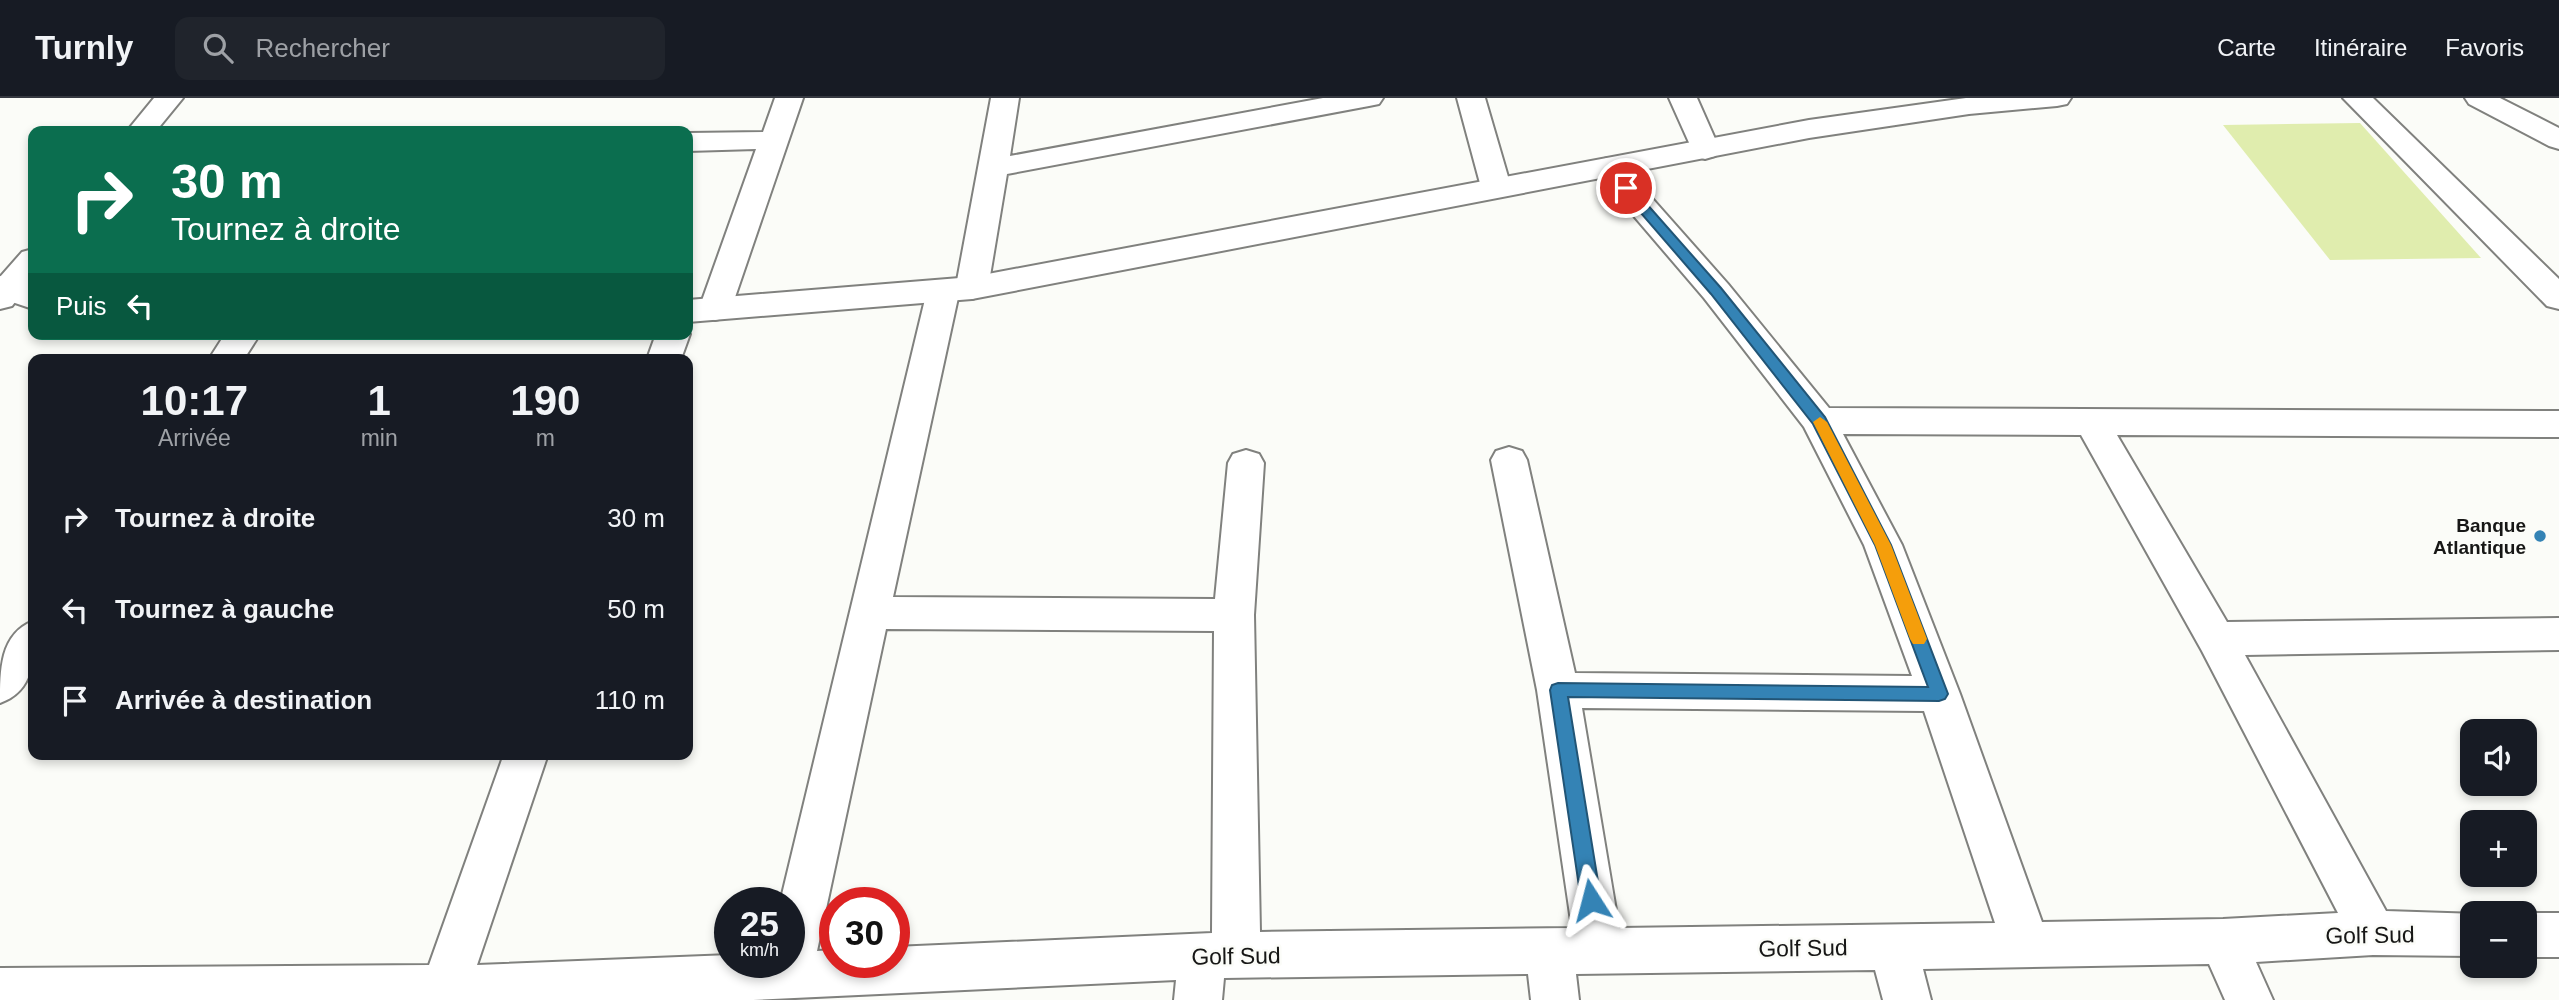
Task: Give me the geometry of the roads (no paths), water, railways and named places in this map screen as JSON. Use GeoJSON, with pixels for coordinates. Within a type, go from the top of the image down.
{"type":"FeatureCollection","features":[{"type":"Feature","properties":{"kind":"street"},"geometry":{"type":"LineString","coordinates":[[145,126],[169,98]]}},
{"type":"Feature","properties":{"kind":"street"},"geometry":{"type":"LineString","coordinates":[[789,98],[776,140],[701,310],[958,289],[1809,129],[1969,106],[2057,98]]}},
{"type":"Feature","properties":{"kind":"street"},"geometry":{"type":"LineString","coordinates":[[805,901],[870,613],[992,168],[1004,98]]}},
{"type":"Feature","properties":{"kind":"street"},"geometry":{"type":"LineString","coordinates":[[992,168],[1239,110],[1369,98]]}},
{"type":"Feature","properties":{"kind":"street"},"geometry":{"type":"LineString","coordinates":[[1471,98],[1496,187]]}},
{"type":"Feature","properties":{"kind":"street"},"geometry":{"type":"LineString","coordinates":[[1683,98],[1704,150]]}},
{"type":"Feature","properties":{"kind":"street"},"geometry":{"type":"LineString","coordinates":[[2357,98],[2559,298]]}},
{"type":"Feature","properties":{"kind":"street"},"geometry":{"type":"LineString","coordinates":[[2479,98],[2559,140]]}},
{"type":"Feature","properties":{"kind":"street"},"geometry":{"type":"LineString","coordinates":[[693,142],[776,140]]}},
{"type":"Feature","properties":{"kind":"street"},"geometry":{"type":"LineString","coordinates":[[1608,167],[1716,291],[1819,421],[1883,545],[1939,694],[2026,945]]}},
{"type":"Feature","properties":{"kind":"street"},"geometry":{"type":"LineString","coordinates":[[10,293],[28,266]]}},
{"type":"Feature","properties":{"kind":"street"},"geometry":{"type":"LineString","coordinates":[[1819,421],[2559,425]]}},
{"type":"Feature","properties":{"kind":"street"},"geometry":{"type":"LineString","coordinates":[[2093,424],[2216,639],[2373,933]]}},
{"type":"Feature","properties":{"kind":"street"},"geometry":{"type":"LineString","coordinates":[[1509,460],[1558,690],[1599,952]]}},
{"type":"Feature","properties":{"kind":"street"},"geometry":{"type":"LineString","coordinates":[[1212,971],[1246,463]]}},
{"type":"Feature","properties":{"kind":"street"},"geometry":{"type":"LineString","coordinates":[[870,613],[1234,615]]}},
{"type":"Feature","properties":{"kind":"street"},"geometry":{"type":"LineString","coordinates":[[2216,639],[2559,634]]}},
{"type":"Feature","properties":{"kind":"street"},"geometry":{"type":"LineString","coordinates":[[0,686],[28,645]]}},
{"type":"Feature","properties":{"kind":"street"},"geometry":{"type":"LineString","coordinates":[[1558,690],[1939,694]]}},
{"type":"Feature","properties":{"kind":"street"},"geometry":{"type":"LineString","coordinates":[[445,987],[524,760]]}},
{"type":"Feature","properties":{"kind":"street","name":"Golf Sud"},"geometry":{"type":"LineString","coordinates":[[802,978],[860,986],[1550,953],[2223,941],[2373,933],[2460,934]]}},
{"type":"Feature","properties":{"kind":"street"},"geometry":{"type":"LineString","coordinates":[[2223,941],[2249,1000]]}},
{"type":"Feature","properties":{"kind":"street"},"geometry":{"type":"LineString","coordinates":[[1893,947],[1907,1000]]}},
{"type":"Feature","properties":{"kind":"street"},"geometry":{"type":"LineString","coordinates":[[1550,953],[1555,1000]]}},
{"type":"Feature","properties":{"kind":"street","name":"Golf Sud"},"geometry":{"type":"LineString","coordinates":[[0,992],[158,996],[445,987],[508,994],[757,978]]}},
{"type":"Feature","properties":{"kind":"place","name":"Banque Atlantique"},"geometry":{"type":"Point","coordinates":[2540,536]}}]}
